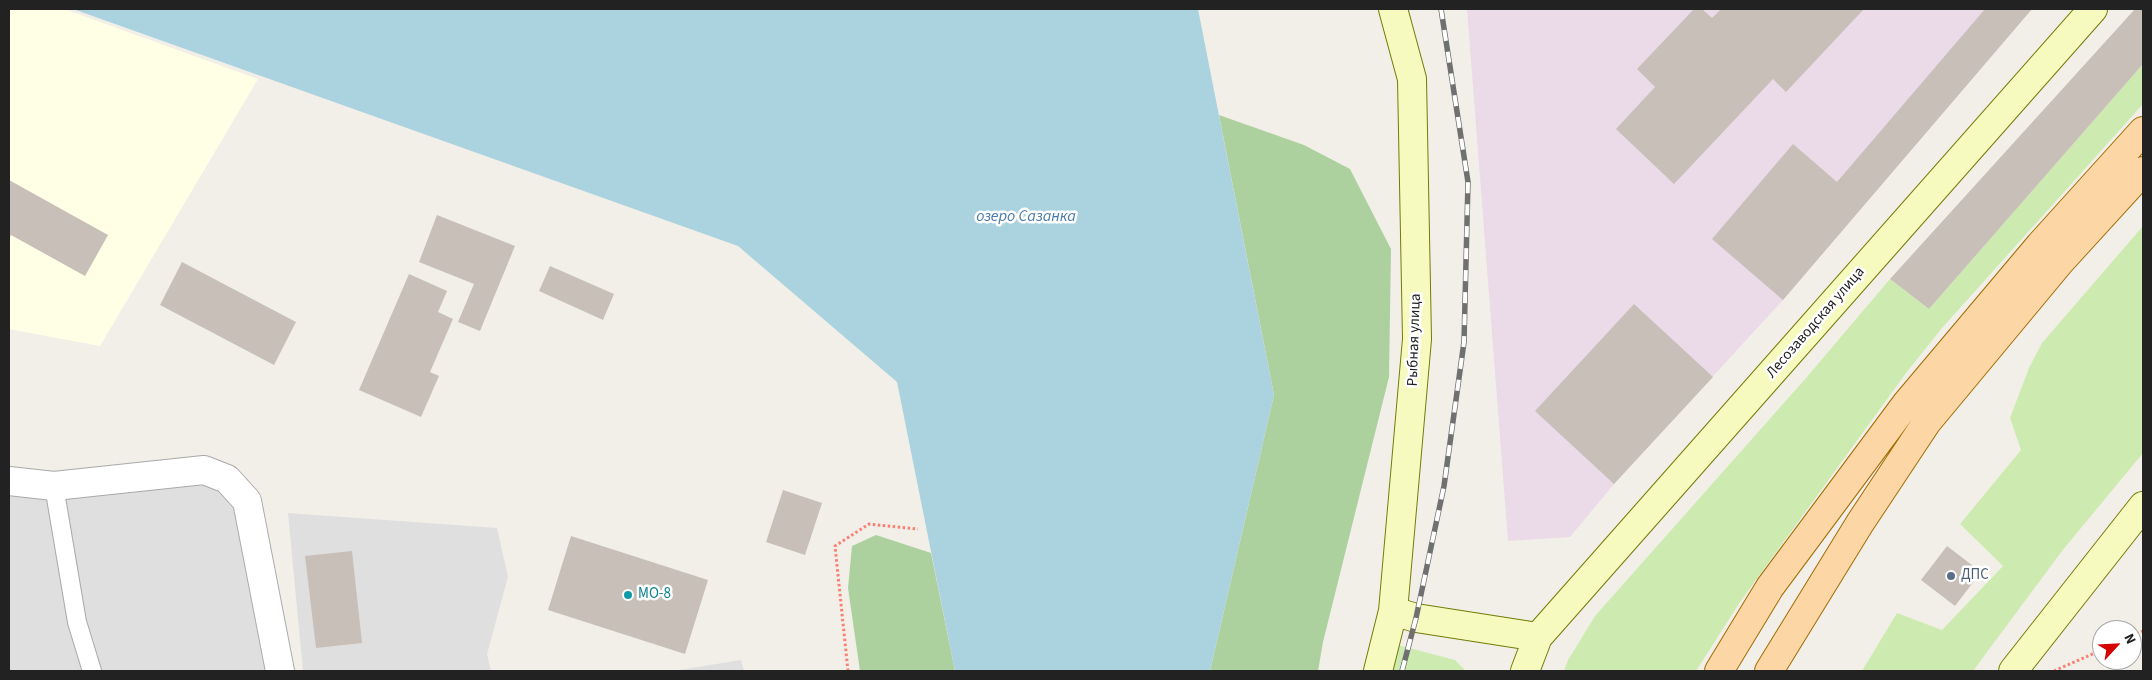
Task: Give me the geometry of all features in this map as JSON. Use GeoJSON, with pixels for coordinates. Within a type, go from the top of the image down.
{"type":"FeatureCollection","features":[{"type":"Feature","properties":{"kind":"main road"},"geometry":{"type":"LineString","coordinates":[[1719,671],[1770,587],[1906,404],[2040,245],[2143,131]]}},
{"type":"Feature","properties":{"kind":"main road"},"geometry":{"type":"LineString","coordinates":[[1769,671],[1860,523],[1927,422],[2060,262],[2143,171]]}},
{"type":"Feature","properties":{"kind":"street","name":"Рыбная улица"},"geometry":{"type":"LineString","coordinates":[[1378,671],[1393,611],[1418,339],[1412,79],[1394,9]]}},
{"type":"Feature","properties":{"kind":"street","name":"Лесозаводская улица"},"geometry":{"type":"LineString","coordinates":[[1526,671],[1538,637],[2093,9]]}},
{"type":"Feature","properties":{"kind":"street"},"geometry":{"type":"LineString","coordinates":[[9,481],[54,486],[204,470],[228,478],[247,502],[280,671]]}},
{"type":"Feature","properties":{"kind":"street"},"geometry":{"type":"LineString","coordinates":[[2013,671],[2143,506]]}},
{"type":"Feature","properties":{"kind":"street"},"geometry":{"type":"LineString","coordinates":[[1393,611],[1416,618],[1538,637]]}},
{"type":"Feature","properties":{"kind":"lane"},"geometry":{"type":"LineString","coordinates":[[54,486],[77,622],[92,671]]}},
{"type":"Feature","properties":{"kind":"path"},"geometry":{"type":"LineString","coordinates":[[848,671],[835,546],[868,524],[918,528]]}},
{"type":"Feature","properties":{"kind":"path"},"geometry":{"type":"LineString","coordinates":[[2054,671],[2092,654]]}},
{"type":"Feature","properties":{"kind":"shaded area"},"geometry":{"type":"Polygon","coordinates":[[[9,9],[64,9],[258,79],[100,346],[9,329],[9,9]]]}},
{"type":"Feature","properties":{"kind":"shaded area"},"geometry":{"type":"Polygon","coordinates":[[[1467,9],[2032,9],[1783,300],[1614,484],[1570,537],[1508,541],[1467,9]]]}},
{"type":"Feature","properties":{"kind":"shaded area"},"geometry":{"type":"Polygon","coordinates":[[[227,479],[280,671],[9,671],[9,481],[227,479]]]}},
{"type":"Feature","properties":{"kind":"shaded area"},"geometry":{"type":"Polygon","coordinates":[[[288,513],[497,528],[508,577],[487,654],[491,671],[303,671],[288,513]]]}},
{"type":"Feature","properties":{"kind":"shaded area"},"geometry":{"type":"Polygon","coordinates":[[[741,660],[744,671],[673,671],[741,660]]]}},
{"type":"Feature","properties":{"kind":"green space"},"geometry":{"type":"Polygon","coordinates":[[[2143,64],[2143,104],[1942,328],[1906,373],[1740,602],[1696,671],[1564,671],[1568,660],[1595,616],[1806,378],[1890,279],[1929,309],[2143,64]]]}},
{"type":"Feature","properties":{"kind":"green space"},"geometry":{"type":"Polygon","coordinates":[[[1219,115],[1304,145],[1350,169],[1391,249],[1389,377],[1323,642],[1318,671],[1210,671],[1274,395],[1219,115]]]}},
{"type":"Feature","properties":{"kind":"green space"},"geometry":{"type":"Polygon","coordinates":[[[2143,226],[2143,453],[2062,551],[1973,671],[1862,671],[1897,613],[1942,630],[2003,566],[1960,524],[2021,450],[2010,418],[2029,368],[2042,343],[2143,226]]]}},
{"type":"Feature","properties":{"kind":"green space"},"geometry":{"type":"Polygon","coordinates":[[[876,535],[931,553],[955,671],[860,671],[848,588],[852,546],[876,535]]]}},
{"type":"Feature","properties":{"kind":"green space"},"geometry":{"type":"Polygon","coordinates":[[[1398,645],[1455,660],[1466,671],[1392,671],[1398,645]]]}},
{"type":"Feature","properties":{"kind":"water","name":"озеро Сазанка"},"geometry":{"type":"Polygon","coordinates":[[[73,9],[1198,9],[1274,395],[1210,671],[955,671],[897,382],[738,246],[73,9]]]}},
{"type":"Feature","properties":{"kind":"building"},"geometry":{"type":"Polygon","coordinates":[[[1694,9],[1702,9],[1712,18],[1721,9],[1864,9],[1786,92],[1773,79],[1674,184],[1616,129],[1655,87],[1637,69],[1694,9]]]}},
{"type":"Feature","properties":{"kind":"building"},"geometry":{"type":"Polygon","coordinates":[[[1985,9],[2032,9],[1783,300],[1712,239],[1793,144],[1837,182],[1985,9]]]}},
{"type":"Feature","properties":{"kind":"building"},"geometry":{"type":"Polygon","coordinates":[[[2135,9],[2143,9],[2143,64],[1929,309],[1890,279],[2135,9]]]}},
{"type":"Feature","properties":{"kind":"building"},"geometry":{"type":"Polygon","coordinates":[[[9,180],[108,235],[85,276],[11,235],[9,239],[9,180]]]}},
{"type":"Feature","properties":{"kind":"building"},"geometry":{"type":"Polygon","coordinates":[[[437,215],[515,246],[480,331],[458,322],[474,284],[419,262],[437,215]]]}},
{"type":"Feature","properties":{"kind":"building"},"geometry":{"type":"Polygon","coordinates":[[[182,262],[296,322],[274,365],[160,305],[182,262]]]}},
{"type":"Feature","properties":{"kind":"building"},"geometry":{"type":"Polygon","coordinates":[[[550,266],[614,294],[603,320],[539,291],[550,266]]]}},
{"type":"Feature","properties":{"kind":"building"},"geometry":{"type":"Polygon","coordinates":[[[409,274],[447,291],[438,312],[453,319],[430,372],[439,376],[421,417],[359,390],[409,274]]]}},
{"type":"Feature","properties":{"kind":"building"},"geometry":{"type":"Polygon","coordinates":[[[1634,304],[1713,377],[1614,484],[1535,411],[1634,304]]]}},
{"type":"Feature","properties":{"kind":"building"},"geometry":{"type":"Polygon","coordinates":[[[783,490],[822,503],[805,555],[766,542],[783,490]]]}},
{"type":"Feature","properties":{"kind":"building","name":"MO-8"},"geometry":{"type":"Polygon","coordinates":[[[571,536],[708,580],[685,654],[548,610],[571,536]]]}},
{"type":"Feature","properties":{"kind":"building","name":"ДПС"},"geometry":{"type":"Polygon","coordinates":[[[1947,546],[1981,572],[1955,606],[1921,580],[1947,546]]]}},
{"type":"Feature","properties":{"kind":"building"},"geometry":{"type":"Polygon","coordinates":[[[352,551],[362,643],[316,648],[305,556],[352,551]]]}},
{"type":"Feature","properties":{"kind":"railway"},"geometry":{"type":"LineString","coordinates":[[1402,671],[1416,618],[1444,486],[1464,342],[1468,182],[1441,9]]}},
{"type":"Feature","properties":{"kind":"place","name":"ДПС"},"geometry":{"type":"Point","coordinates":[1951,576]}},
{"type":"Feature","properties":{"kind":"place","name":"MO-8"},"geometry":{"type":"Point","coordinates":[628,595]}}]}
